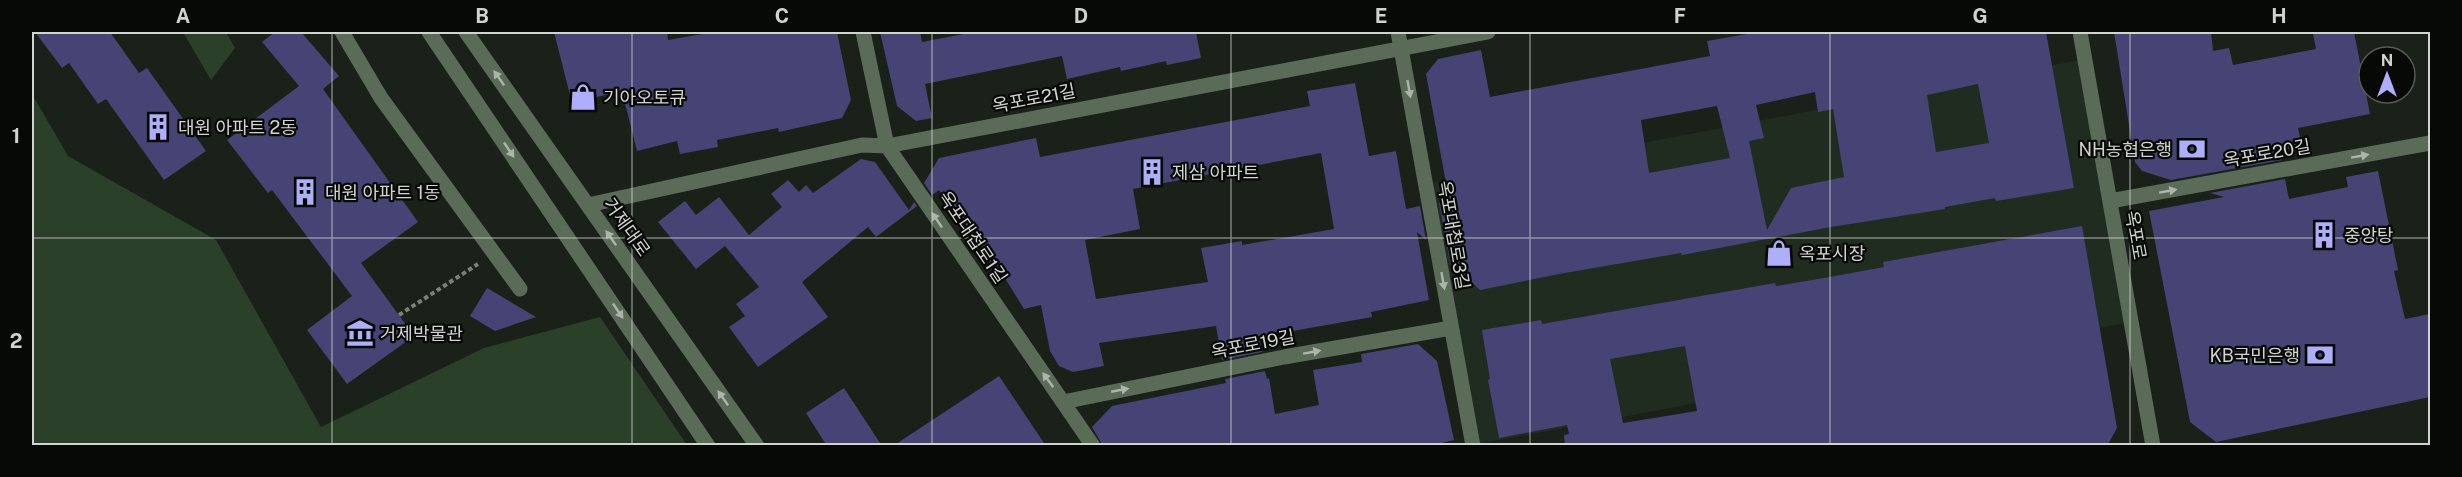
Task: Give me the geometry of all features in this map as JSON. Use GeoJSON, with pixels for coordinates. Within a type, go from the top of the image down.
{"type":"FeatureCollection","features":[{"type":"Feature","properties":{"kind":"street"},"geometry":{"type":"LineString","coordinates":[[342,32],[381,98],[520,289]]}},
{"type":"Feature","properties":{"kind":"street"},"geometry":{"type":"LineString","coordinates":[[429,32],[708,446]]}},
{"type":"Feature","properties":{"kind":"street","name":"거제대로"},"geometry":{"type":"LineString","coordinates":[[466,32],[757,446]]}},
{"type":"Feature","properties":{"kind":"street","name":"옥포대첩로1길"},"geometry":{"type":"LineString","coordinates":[[863,32],[887,146],[1093,446]]}},
{"type":"Feature","properties":{"kind":"street","name":"옥포대첩로3길"},"geometry":{"type":"LineString","coordinates":[[1398,32],[1473,446]]}},
{"type":"Feature","properties":{"kind":"street","name":"옥포로21길"},"geometry":{"type":"LineString","coordinates":[[588,205],[862,145],[887,146],[1488,32]]}},
{"type":"Feature","properties":{"kind":"street","name":"옥포로"},"geometry":{"type":"LineString","coordinates":[[2080,32],[2153,446]]}},
{"type":"Feature","properties":{"kind":"street","name":"옥포로20길"},"geometry":{"type":"LineString","coordinates":[[2110,201],[2430,143]]}},
{"type":"Feature","properties":{"kind":"street","name":"옥포로19길"},"geometry":{"type":"LineString","coordinates":[[1063,402],[1284,357],[1451,328]]}},
{"type":"Feature","properties":{"kind":"path"},"geometry":{"type":"LineString","coordinates":[[399,315],[494,253]]}},
{"type":"Feature","properties":{"kind":"shaded area","name":"옥포시장"},"geometry":{"type":"Polygon","coordinates":[[[2085,59],[2131,322],[1473,445],[1426,184],[2085,59]]]}},
{"type":"Feature","properties":{"kind":"green space"},"geometry":{"type":"Polygon","coordinates":[[[183,32],[226,32],[235,48],[211,80],[183,32]]]}},
{"type":"Feature","properties":{"kind":"green space"},"geometry":{"type":"Polygon","coordinates":[[[32,94],[68,156],[216,240],[321,427],[484,348],[600,317],[687,445],[32,445],[32,94]]]}},
{"type":"Feature","properties":{"kind":"building","name":"대원 아파트 2동"},"geometry":{"type":"Polygon","coordinates":[[[35,32],[110,32],[139,73],[147,68],[206,151],[164,180],[106,99],[98,104],[69,63],[62,68],[35,32]]]}},
{"type":"Feature","properties":{"kind":"building"},"geometry":{"type":"Polygon","coordinates":[[[275,32],[301,32],[339,76],[323,89],[418,222],[361,263],[414,336],[347,384],[307,330],[352,296],[272,190],[268,193],[227,140],[299,86],[262,42],[275,32]]]}},
{"type":"Feature","properties":{"kind":"building"},"geometry":{"type":"Polygon","coordinates":[[[554,32],[667,32],[668,40],[714,32],[837,32],[851,100],[842,118],[779,132],[778,128],[717,140],[718,147],[680,154],[677,141],[637,151],[622,91],[572,103],[554,32]]]}},
{"type":"Feature","properties":{"kind":"building"},"geometry":{"type":"Polygon","coordinates":[[[880,32],[920,32],[922,42],[974,32],[1196,32],[1201,58],[1167,65],[1166,61],[1121,71],[1120,67],[1067,79],[1062,56],[925,84],[932,118],[916,121],[897,106],[880,32]]]}},
{"type":"Feature","properties":{"kind":"building"},"geometry":{"type":"Polygon","coordinates":[[[1758,32],[2046,32],[2074,188],[1996,201],[1995,198],[1945,207],[1945,209],[1559,274],[1480,290],[1450,262],[1439,203],[1447,201],[1446,195],[1448,194],[1426,74],[1438,59],[1481,50],[1490,97],[1710,56],[1707,41],[1758,32]],[[1978,84],[1927,95],[1936,152],[1989,143],[1978,84]],[[1815,92],[1756,105],[1764,138],[1749,141],[1767,230],[1791,188],[1844,177],[1833,109],[1818,112],[1815,92]],[[1717,106],[1641,120],[1649,173],[1730,158],[1717,106]]]}},
{"type":"Feature","properties":{"kind":"building"},"geometry":{"type":"Polygon","coordinates":[[[2114,32],[2211,32],[2213,51],[2229,48],[2233,65],[2316,49],[2313,34],[2354,32],[2357,47],[2357,105],[2368,105],[2370,114],[2298,128],[2302,146],[2280,151],[2282,160],[2171,180],[2142,171],[2135,162],[2114,32]]]}},
{"type":"Feature","properties":{"kind":"building"},"geometry":{"type":"Polygon","coordinates":[[[1355,83],[1369,156],[1396,151],[1406,209],[1420,206],[1426,240],[1417,232],[1429,300],[1371,312],[1372,317],[1259,337],[1262,352],[1222,360],[1216,326],[1099,343],[1104,366],[1073,372],[1059,366],[1050,351],[1041,305],[1024,309],[995,262],[991,263],[960,215],[957,216],[939,190],[932,195],[924,183],[939,158],[1036,138],[1040,157],[1310,106],[1307,91],[1355,83]],[[1321,153],[1133,189],[1140,229],[1085,240],[1096,299],[1208,282],[1201,248],[1242,241],[1242,245],[1334,229],[1321,153]]]}},
{"type":"Feature","properties":{"kind":"building"},"geometry":{"type":"Polygon","coordinates":[[[861,159],[875,162],[909,210],[914,202],[917,206],[876,237],[868,227],[802,282],[828,317],[758,367],[729,327],[745,316],[736,304],[759,287],[725,246],[696,269],[658,222],[685,201],[696,215],[719,197],[749,235],[782,207],[771,194],[788,180],[799,192],[806,185],[813,193],[861,159]]]}},
{"type":"Feature","properties":{"kind":"building"},"geometry":{"type":"Polygon","coordinates":[[[2378,171],[2398,270],[2394,271],[2405,319],[2430,314],[2430,397],[2216,442],[2190,422],[2149,211],[2224,197],[2210,193],[2285,179],[2289,199],[2348,187],[2346,177],[2378,171]]]}},
{"type":"Feature","properties":{"kind":"building"},"geometry":{"type":"Polygon","coordinates":[[[2082,226],[2117,428],[2107,446],[1565,446],[1564,435],[1569,434],[1567,425],[1499,438],[1488,380],[1490,379],[1482,330],[1541,320],[1542,324],[1775,283],[1776,286],[1830,277],[1884,267],[1883,262],[2082,226]],[[1685,346],[1610,359],[1623,423],[1697,411],[1685,346]]]}},
{"type":"Feature","properties":{"kind":"building"},"geometry":{"type":"Polygon","coordinates":[[[487,288],[536,317],[495,331],[470,316],[487,288]]]}},
{"type":"Feature","properties":{"kind":"building"},"geometry":{"type":"Polygon","coordinates":[[[1418,344],[1437,361],[1454,440],[1429,446],[1103,446],[1092,427],[1112,406],[1226,383],[1225,379],[1265,371],[1267,379],[1269,378],[1275,414],[1319,405],[1313,370],[1362,362],[1361,354],[1418,344]]]}},
{"type":"Feature","properties":{"kind":"building"},"geometry":{"type":"Polygon","coordinates":[[[999,376],[1046,446],[893,446],[999,376]]]}},
{"type":"Feature","properties":{"kind":"building"},"geometry":{"type":"Polygon","coordinates":[[[844,388],[882,446],[827,446],[806,413],[844,388]]]}},
{"type":"Feature","properties":{"kind":"place","name":"기아오토큐"},"geometry":{"type":"Point","coordinates":[583,97]}},
{"type":"Feature","properties":{"kind":"place","name":"대원 아파트 2동"},"geometry":{"type":"Point","coordinates":[158,127]}},
{"type":"Feature","properties":{"kind":"place","name":"NH농협은행"},"geometry":{"type":"Point","coordinates":[2192,149]}},
{"type":"Feature","properties":{"kind":"place","name":"제삼 아파트"},"geometry":{"type":"Point","coordinates":[1152,172]}},
{"type":"Feature","properties":{"kind":"place","name":"대원 아파트 1동"},"geometry":{"type":"Point","coordinates":[305,192]}},
{"type":"Feature","properties":{"kind":"place","name":"중앙탕"},"geometry":{"type":"Point","coordinates":[2324,235]}},
{"type":"Feature","properties":{"kind":"place","name":"옥포시장"},"geometry":{"type":"Point","coordinates":[1779,253]}},
{"type":"Feature","properties":{"kind":"place","name":"거제박물관"},"geometry":{"type":"Point","coordinates":[360,333]}},
{"type":"Feature","properties":{"kind":"place","name":"KB국민은행"},"geometry":{"type":"Point","coordinates":[2320,355]}}]}
